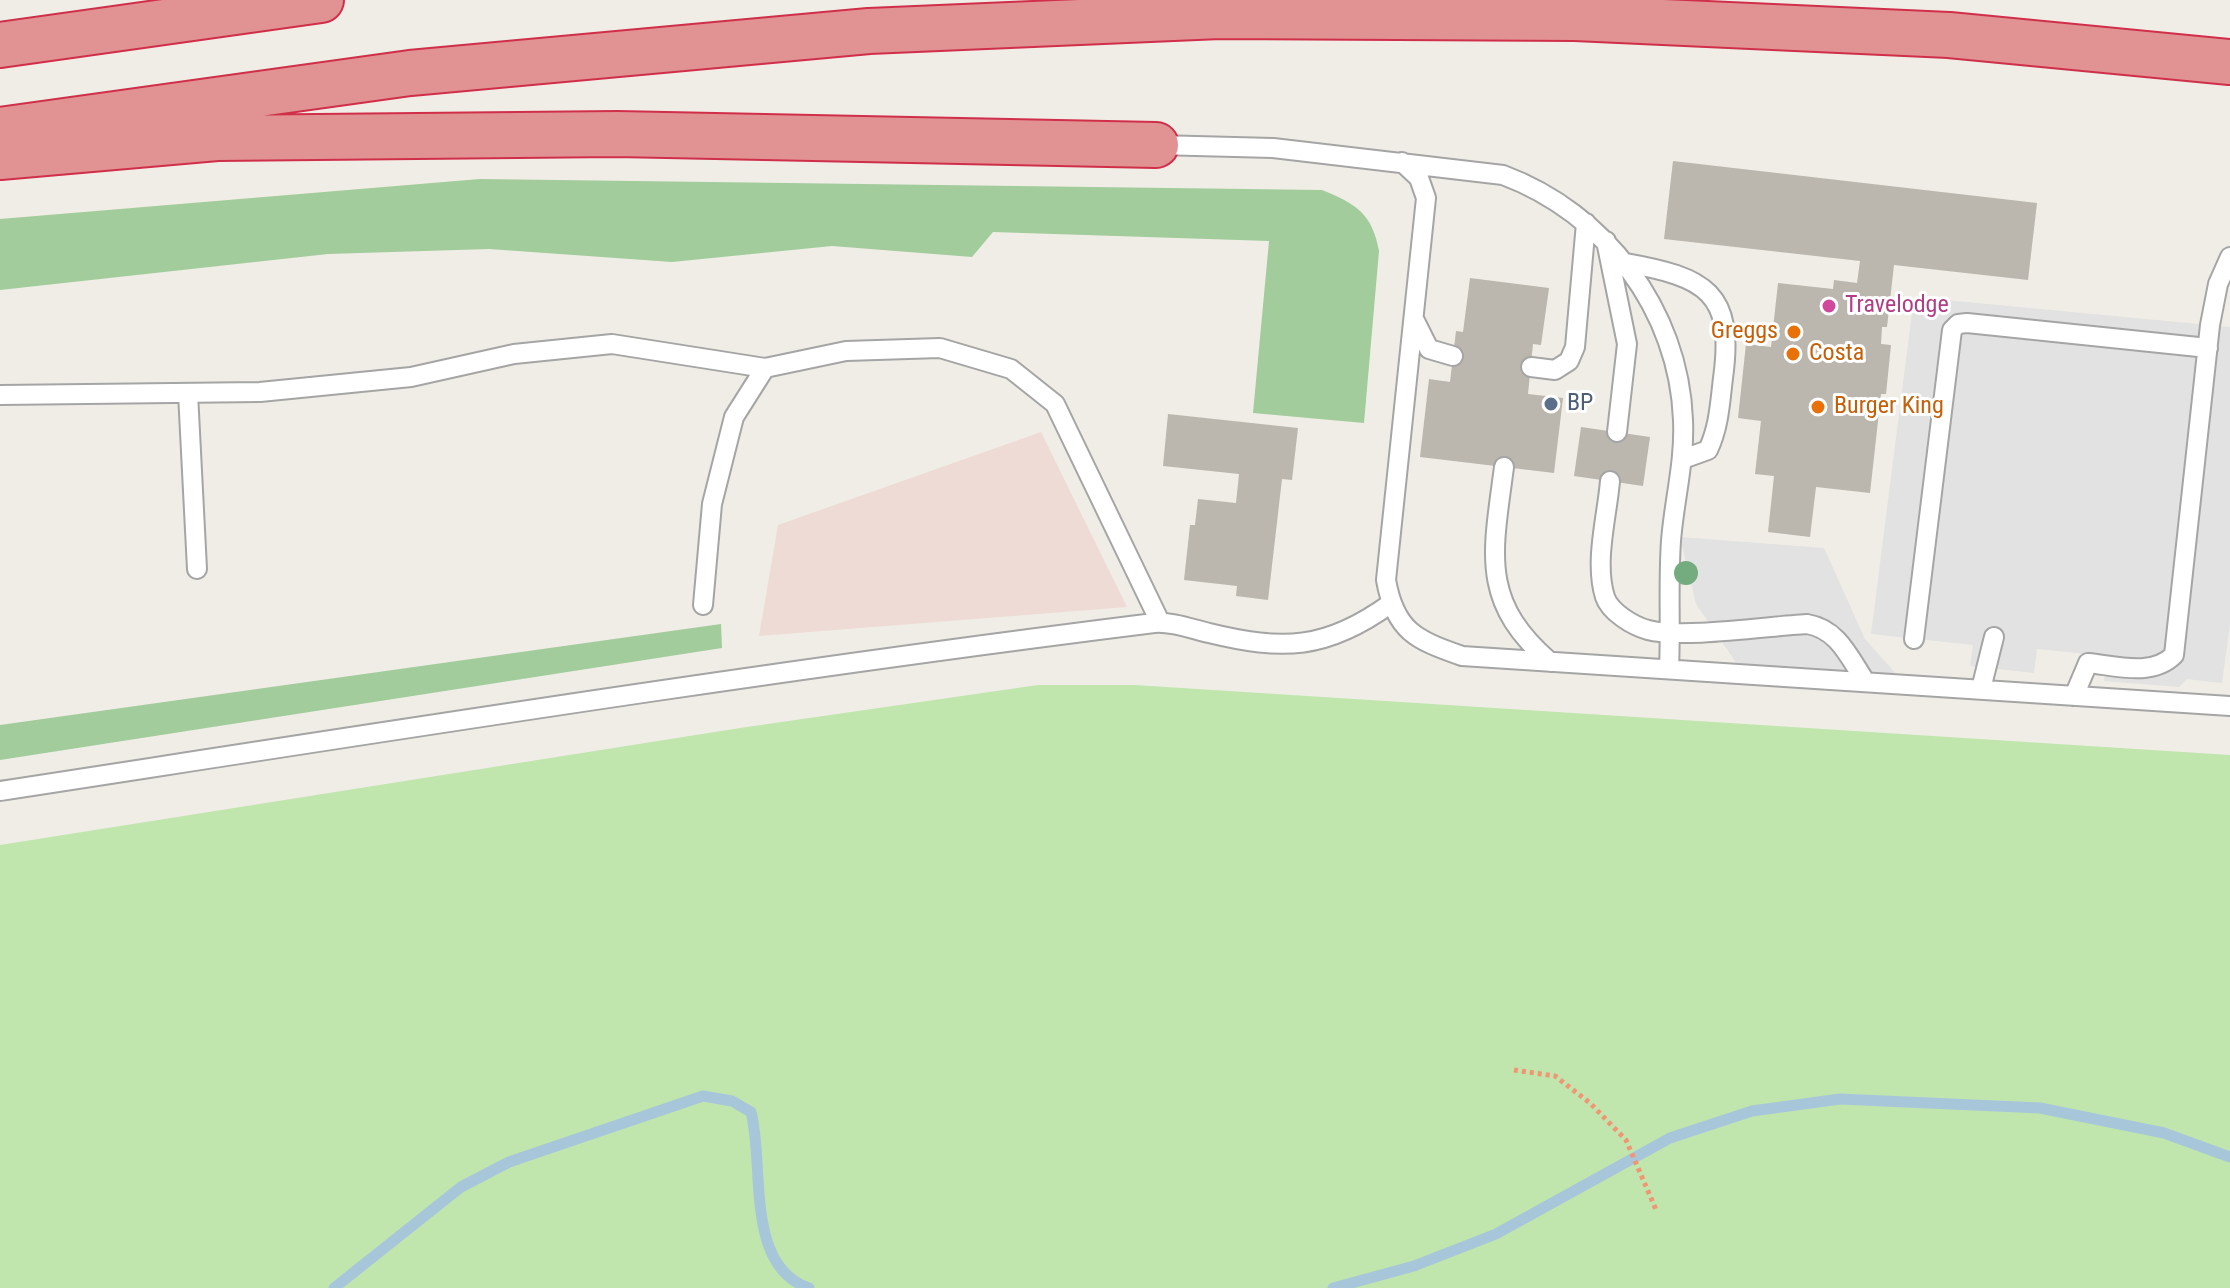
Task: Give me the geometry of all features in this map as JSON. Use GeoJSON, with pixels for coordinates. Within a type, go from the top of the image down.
{"type":"FeatureCollection","features":[{"type":"Feature","properties":{"kind":"highway"},"geometry":{"type":"LineString","coordinates":[[0,45],[321,0]]}},
{"type":"Feature","properties":{"kind":"highway"},"geometry":{"type":"LineString","coordinates":[[0,130],[410,73],[869,31],[1220,16],[1575,18],[1949,35],[2230,62]]}},
{"type":"Feature","properties":{"kind":"highway"},"geometry":{"type":"LineString","coordinates":[[0,157],[217,138],[617,134],[1156,145]]}},
{"type":"Feature","properties":{"kind":"lane"},"geometry":{"type":"LineString","coordinates":[[1156,145],[1273,148],[1503,175],[1531,186],[1606,240],[1647,295],[1668,344],[1683,417],[1683,459],[1671,538],[1669,669]]}},
{"type":"Feature","properties":{"kind":"lane"},"geometry":{"type":"LineString","coordinates":[[1402,162],[1419,178],[1426,198],[1386,580],[1390,604],[1405,629],[1427,644],[1462,656],[2230,706]]}},
{"type":"Feature","properties":{"kind":"lane"},"geometry":{"type":"LineString","coordinates":[[1531,367],[1555,370],[1569,361],[1575,347],[1586,223]]}},
{"type":"Feature","properties":{"kind":"lane"},"geometry":{"type":"LineString","coordinates":[[1606,240],[1627,344],[1617,432]]}},
{"type":"Feature","properties":{"kind":"lane"},"geometry":{"type":"LineString","coordinates":[[2074,696],[2088,663],[2152,669],[2163,666],[2174,655],[2208,348],[2218,284],[2230,257]]}},
{"type":"Feature","properties":{"kind":"lane"},"geometry":{"type":"LineString","coordinates":[[1626,263],[1674,272],[1702,286],[1725,317],[1728,340],[1716,432],[1708,450],[1683,459]]}},
{"type":"Feature","properties":{"kind":"lane"},"geometry":{"type":"LineString","coordinates":[[1413,316],[1419,335],[1429,349],[1453,356]]}},
{"type":"Feature","properties":{"kind":"lane"},"geometry":{"type":"LineString","coordinates":[[1914,639],[1952,330],[1958,324],[2208,348]]}},
{"type":"Feature","properties":{"kind":"lane"},"geometry":{"type":"LineString","coordinates":[[0,395],[260,392],[411,377],[514,354],[612,344],[765,368],[846,351],[940,348],[1011,369],[1055,404],[1160,622]]}},
{"type":"Feature","properties":{"kind":"lane"},"geometry":{"type":"LineString","coordinates":[[703,605],[712,504],[734,417],[765,368]]}},
{"type":"Feature","properties":{"kind":"lane"},"geometry":{"type":"LineString","coordinates":[[188,393],[197,569]]}},
{"type":"Feature","properties":{"kind":"lane"},"geometry":{"type":"LineString","coordinates":[[1504,467],[1494,575],[1508,614],[1523,638],[1550,662]]}},
{"type":"Feature","properties":{"kind":"lane"},"geometry":{"type":"LineString","coordinates":[[1610,481],[1601,572],[1606,600],[1625,620],[1647,630],[1670,632],[1807,624],[1821,626],[1833,634],[1865,681]]}},
{"type":"Feature","properties":{"kind":"lane"},"geometry":{"type":"LineString","coordinates":[[0,791],[737,679],[1160,622],[1255,644],[1293,646],[1339,634],[1390,604]]}},
{"type":"Feature","properties":{"kind":"lane"},"geometry":{"type":"LineString","coordinates":[[1981,689],[1994,637]]}},
{"type":"Feature","properties":{"kind":"path"},"geometry":{"type":"LineString","coordinates":[[1514,1070],[1555,1076],[1590,1103],[1626,1140],[1657,1212]]}},
{"type":"Feature","properties":{"kind":"shaded area"},"geometry":{"type":"Polygon","coordinates":[[[1914,297],[2230,327],[2230,624],[2222,683],[2187,679],[2179,687],[2104,681],[2107,656],[2037,649],[2034,673],[1970,666],[1973,645],[1871,634],[1914,297]]]}},
{"type":"Feature","properties":{"kind":"shaded area"},"geometry":{"type":"Polygon","coordinates":[[[1041,432],[1127,607],[759,636],[778,525],[1041,432]]]}},
{"type":"Feature","properties":{"kind":"shaded area"},"geometry":{"type":"Polygon","coordinates":[[[1680,537],[1824,548],[1865,639],[1898,676],[1737,664],[1696,604],[1680,537]]]}},
{"type":"Feature","properties":{"kind":"green space"},"geometry":{"type":"Polygon","coordinates":[[[480,179],[1322,190],[1361,212],[1372,227],[1379,251],[1364,423],[1253,413],[1269,241],[993,232],[972,257],[832,246],[672,262],[489,249],[328,254],[0,290],[0,219],[480,179]]]}},
{"type":"Feature","properties":{"kind":"green space"},"geometry":{"type":"Polygon","coordinates":[[[721,624],[722,648],[0,760],[0,725],[721,624]]]}},
{"type":"Feature","properties":{"kind":"green space"},"geometry":{"type":"Polygon","coordinates":[[[1038,685],[1135,685],[2230,755],[2230,1288],[0,1288],[0,845],[740,728],[1038,685]]]}},
{"type":"Feature","properties":{"kind":"building"},"geometry":{"type":"Polygon","coordinates":[[[1673,161],[2037,203],[2028,280],[1894,265],[1887,327],[1882,327],[1881,344],[1891,345],[1886,394],[1881,394],[1870,493],[1816,487],[1810,537],[1768,532],[1774,476],[1755,474],[1761,421],[1738,418],[1746,344],[1771,347],[1778,283],[1833,289],[1834,280],[1857,283],[1860,261],[1664,239],[1673,161]]]}},
{"type":"Feature","properties":{"kind":"building"},"geometry":{"type":"Polygon","coordinates":[[[1470,278],[1549,288],[1541,345],[1533,344],[1528,394],[1563,398],[1554,473],[1420,457],[1429,379],[1450,382],[1456,331],[1463,332],[1470,278]]]}},
{"type":"Feature","properties":{"kind":"building"},"geometry":{"type":"Polygon","coordinates":[[[1168,414],[1298,428],[1292,480],[1282,479],[1268,600],[1236,596],[1237,586],[1184,580],[1190,525],[1195,525],[1198,499],[1236,503],[1239,474],[1163,466],[1168,414]]]}},
{"type":"Feature","properties":{"kind":"building"},"geometry":{"type":"Polygon","coordinates":[[[1581,427],[1650,437],[1643,486],[1574,476],[1581,427]]]}},
{"type":"Feature","properties":{"kind":"waterway"},"geometry":{"type":"LineString","coordinates":[[334,1288],[461,1187],[509,1162],[703,1096],[732,1101],[751,1112],[766,1237],[774,1259],[788,1276],[809,1288]]}},
{"type":"Feature","properties":{"kind":"waterway"},"geometry":{"type":"LineString","coordinates":[[1333,1288],[1414,1266],[1496,1234],[1670,1138],[1752,1111],[1840,1099],[2040,1108],[2164,1133],[2230,1157]]}},
{"type":"Feature","properties":{"kind":"place","name":"Travelodge"},"geometry":{"type":"Point","coordinates":[1829,306]}},
{"type":"Feature","properties":{"kind":"place","name":"Greggs"},"geometry":{"type":"Point","coordinates":[1794,332]}},
{"type":"Feature","properties":{"kind":"place","name":"Costa"},"geometry":{"type":"Point","coordinates":[1793,354]}},
{"type":"Feature","properties":{"kind":"place","name":"BP"},"geometry":{"type":"Point","coordinates":[1551,404]}},
{"type":"Feature","properties":{"kind":"place","name":"Burger King"},"geometry":{"type":"Point","coordinates":[1818,407]}}]}
